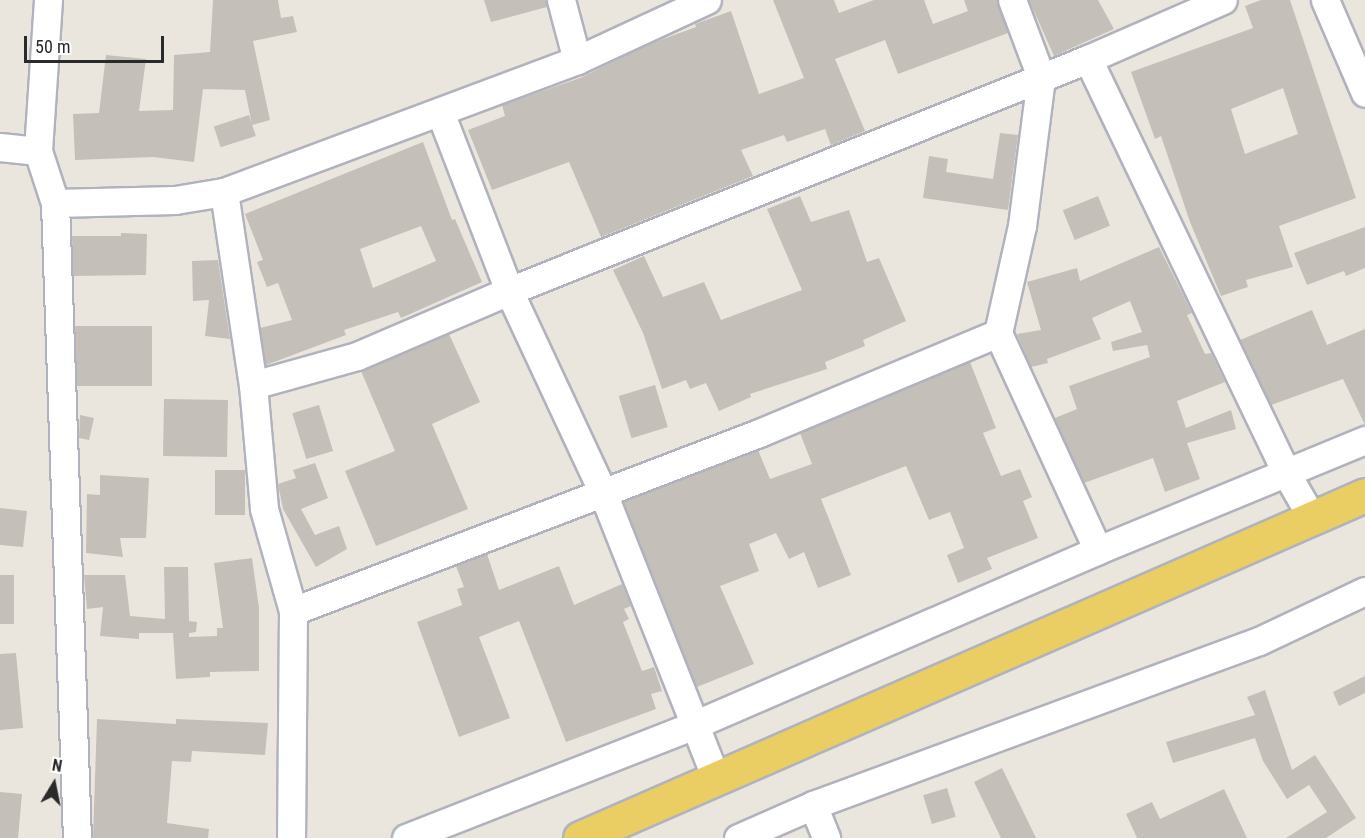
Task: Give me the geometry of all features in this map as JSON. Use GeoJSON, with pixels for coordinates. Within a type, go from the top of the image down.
{"type":"FeatureCollection","features":[{"type":"Feature","properties":{"kind":"main road"},"geometry":{"type":"LineString","coordinates":[[579,838],[1365,495]]}},
{"type":"Feature","properties":{"kind":"street"},"geometry":{"type":"LineString","coordinates":[[48,0],[38,151],[55,203],[77,838]]}},
{"type":"Feature","properties":{"kind":"street"},"geometry":{"type":"LineString","coordinates":[[561,0],[577,60]]}},
{"type":"Feature","properties":{"kind":"street"},"geometry":{"type":"LineString","coordinates":[[55,203],[175,200],[224,192],[577,60],[707,0]]}},
{"type":"Feature","properties":{"kind":"street"},"geometry":{"type":"LineString","coordinates":[[1012,0],[1041,77],[1022,226],[998,333],[1098,550]]}},
{"type":"Feature","properties":{"kind":"street"},"geometry":{"type":"LineString","coordinates":[[253,385],[357,356],[509,291],[1088,59],[1223,0]]}},
{"type":"Feature","properties":{"kind":"street"},"geometry":{"type":"LineString","coordinates":[[1325,0],[1365,93]]}},
{"type":"Feature","properties":{"kind":"street"},"geometry":{"type":"LineString","coordinates":[[1088,59],[1285,471],[1312,518]]}},
{"type":"Feature","properties":{"kind":"street"},"geometry":{"type":"LineString","coordinates":[[440,112],[509,291],[603,494],[716,779]]}},
{"type":"Feature","properties":{"kind":"street"},"geometry":{"type":"LineString","coordinates":[[0,147],[38,151]]}},
{"type":"Feature","properties":{"kind":"street"},"geometry":{"type":"LineString","coordinates":[[224,192],[253,385],[264,509],[293,611],[291,838]]}},
{"type":"Feature","properties":{"kind":"street"},"geometry":{"type":"LineString","coordinates":[[293,611],[603,494],[998,333]]}},
{"type":"Feature","properties":{"kind":"street"},"geometry":{"type":"LineString","coordinates":[[406,838],[694,725],[1098,550],[1285,471],[1365,440]]}},
{"type":"Feature","properties":{"kind":"street"},"geometry":{"type":"LineString","coordinates":[[738,838],[813,805],[1259,641],[1365,591]]}},
{"type":"Feature","properties":{"kind":"street"},"geometry":{"type":"LineString","coordinates":[[813,805],[826,838]]}},
{"type":"Feature","properties":{"kind":"building"},"geometry":{"type":"Polygon","coordinates":[[[213,0],[278,0],[281,18],[293,16],[297,32],[253,41],[270,120],[252,125],[245,90],[203,89],[194,162],[153,157],[75,160],[73,114],[99,113],[106,55],[146,59],[139,111],[173,110],[174,55],[210,52],[213,0]]]}},
{"type":"Feature","properties":{"kind":"building"},"geometry":{"type":"Polygon","coordinates":[[[484,0],[546,0],[547,7],[491,22],[484,0]]]}},
{"type":"Feature","properties":{"kind":"building"},"geometry":{"type":"Polygon","coordinates":[[[773,0],[834,0],[839,13],[874,0],[924,0],[933,24],[968,11],[964,0],[997,0],[1008,33],[898,74],[885,40],[835,59],[865,131],[831,145],[825,129],[787,142],[784,135],[741,150],[753,176],[601,237],[569,162],[492,190],[468,130],[505,116],[502,105],[580,78],[647,45],[731,11],[759,94],[804,78],[773,0]]]}},
{"type":"Feature","properties":{"kind":"building"},"geometry":{"type":"Polygon","coordinates":[[[1029,0],[1098,0],[1114,29],[1054,56],[1029,0]]]}},
{"type":"Feature","properties":{"kind":"building"},"geometry":{"type":"Polygon","coordinates":[[[1261,0],[1290,0],[1356,198],[1279,226],[1293,267],[1246,280],[1248,287],[1221,296],[1190,222],[1161,136],[1155,139],[1131,72],[1253,28],[1245,6],[1261,0]],[[1283,88],[1231,109],[1245,154],[1298,134],[1283,88]]]}},
{"type":"Feature","properties":{"kind":"building"},"geometry":{"type":"Polygon","coordinates":[[[249,115],[256,136],[221,147],[214,126],[249,115]]]}},
{"type":"Feature","properties":{"kind":"building"},"geometry":{"type":"Polygon","coordinates":[[[1000,133],[1018,135],[1008,210],[923,198],[929,156],[948,159],[946,172],[993,179],[1000,133]]]}},
{"type":"Feature","properties":{"kind":"building"},"geometry":{"type":"Polygon","coordinates":[[[423,142],[452,220],[455,219],[482,282],[401,318],[398,312],[344,330],[346,335],[266,365],[260,328],[292,320],[278,283],[267,287],[257,262],[263,260],[245,214],[423,142]],[[421,226],[360,249],[373,288],[436,261],[421,226]]]}},
{"type":"Feature","properties":{"kind":"building"},"geometry":{"type":"Polygon","coordinates":[[[800,196],[811,222],[849,210],[867,262],[879,258],[906,321],[863,340],[865,346],[825,362],[827,369],[750,394],[751,397],[719,411],[706,383],[690,389],[686,380],[662,389],[643,333],[613,270],[644,256],[663,297],[704,282],[721,320],[802,290],[767,209],[800,196]]]}},
{"type":"Feature","properties":{"kind":"building"},"geometry":{"type":"Polygon","coordinates":[[[1098,196],[1110,226],[1075,240],[1063,210],[1098,196]]]}},
{"type":"Feature","properties":{"kind":"building"},"geometry":{"type":"Polygon","coordinates":[[[1365,227],[1365,268],[1346,276],[1344,271],[1307,285],[1294,253],[1365,227]]]}},
{"type":"Feature","properties":{"kind":"building"},"geometry":{"type":"Polygon","coordinates":[[[121,233],[147,234],[146,275],[73,276],[72,236],[121,236],[121,233]]]}},
{"type":"Feature","properties":{"kind":"building"},"geometry":{"type":"Polygon","coordinates":[[[1159,247],[1192,313],[1187,315],[1205,354],[1211,353],[1225,382],[1177,401],[1186,428],[1231,410],[1236,429],[1187,443],[1200,479],[1165,492],[1153,458],[1084,483],[1055,418],[1077,409],[1069,386],[1150,357],[1147,345],[1113,351],[1111,342],[1142,332],[1130,301],[1092,318],[1101,339],[1047,359],[1048,363],[1031,367],[1017,334],[1041,330],[1027,282],[1077,268],[1080,281],[1159,247]]]}},
{"type":"Feature","properties":{"kind":"building"},"geometry":{"type":"Polygon","coordinates":[[[218,260],[230,339],[205,336],[209,300],[193,301],[192,261],[218,260]]]}},
{"type":"Feature","properties":{"kind":"building"},"geometry":{"type":"Polygon","coordinates":[[[1312,310],[1327,345],[1365,329],[1365,425],[1343,379],[1271,405],[1240,340],[1312,310]]]}},
{"type":"Feature","properties":{"kind":"building"},"geometry":{"type":"Polygon","coordinates":[[[75,326],[152,326],[152,386],[75,386],[75,326]]]}},
{"type":"Feature","properties":{"kind":"building"},"geometry":{"type":"Polygon","coordinates":[[[449,334],[480,402],[432,424],[468,509],[376,546],[345,471],[395,451],[361,371],[449,334]]]}},
{"type":"Feature","properties":{"kind":"building"},"geometry":{"type":"Polygon","coordinates":[[[970,362],[996,428],[983,433],[1001,476],[1020,469],[1032,497],[1023,501],[1038,538],[987,558],[992,569],[958,583],[947,555],[964,548],[950,512],[929,520],[906,466],[821,499],[851,575],[818,588],[804,552],[789,559],[776,533],[749,544],[759,571],[720,586],[754,664],[697,687],[623,502],[758,450],[770,479],[812,464],[800,433],[970,362]]]}},
{"type":"Feature","properties":{"kind":"building"},"geometry":{"type":"Polygon","coordinates":[[[655,385],[668,427],[632,438],[619,396],[655,385]]]}},
{"type":"Feature","properties":{"kind":"building"},"geometry":{"type":"Polygon","coordinates":[[[164,399],[228,400],[227,457],[163,456],[164,399]]]}},
{"type":"Feature","properties":{"kind":"building"},"geometry":{"type":"Polygon","coordinates":[[[319,405],[333,451],[306,459],[292,413],[319,405]]]}},
{"type":"Feature","properties":{"kind":"building"},"geometry":{"type":"Polygon","coordinates":[[[80,415],[94,418],[89,440],[79,438],[80,415]]]}},
{"type":"Feature","properties":{"kind":"building"},"geometry":{"type":"Polygon","coordinates":[[[315,463],[328,498],[301,509],[315,535],[339,526],[347,549],[316,567],[283,509],[278,484],[296,478],[293,470],[315,463]]]}},
{"type":"Feature","properties":{"kind":"building"},"geometry":{"type":"Polygon","coordinates":[[[215,470],[245,470],[245,515],[215,515],[215,470]]]}},
{"type":"Feature","properties":{"kind":"building"},"geometry":{"type":"Polygon","coordinates":[[[100,475],[149,478],[146,538],[120,538],[123,557],[86,553],[87,494],[100,495],[100,475]]]}},
{"type":"Feature","properties":{"kind":"building"},"geometry":{"type":"Polygon","coordinates":[[[0,508],[27,511],[23,547],[0,545],[0,508]]]}},
{"type":"Feature","properties":{"kind":"building"},"geometry":{"type":"Polygon","coordinates":[[[487,554],[499,590],[559,566],[574,605],[622,584],[631,606],[624,609],[629,619],[623,622],[642,671],[654,667],[662,691],[651,694],[656,709],[566,742],[519,621],[479,637],[510,718],[459,737],[417,622],[462,605],[457,589],[464,587],[456,566],[487,554]]]}},
{"type":"Feature","properties":{"kind":"building"},"geometry":{"type":"Polygon","coordinates":[[[252,558],[259,608],[259,671],[210,672],[210,677],[176,679],[173,633],[139,633],[139,639],[100,636],[103,607],[87,609],[84,575],[125,575],[130,616],[165,619],[164,567],[188,567],[189,621],[197,622],[196,632],[189,633],[189,637],[217,636],[217,628],[223,628],[214,563],[252,558]]]}},
{"type":"Feature","properties":{"kind":"building"},"geometry":{"type":"Polygon","coordinates":[[[0,575],[14,575],[14,624],[0,624],[0,575]]]}},
{"type":"Feature","properties":{"kind":"building"},"geometry":{"type":"Polygon","coordinates":[[[16,653],[23,728],[0,730],[0,654],[16,653]]]}},
{"type":"Feature","properties":{"kind":"building"},"geometry":{"type":"Polygon","coordinates":[[[1365,676],[1365,693],[1339,706],[1333,692],[1365,676]]]}},
{"type":"Feature","properties":{"kind":"building"},"geometry":{"type":"Polygon","coordinates":[[[1265,690],[1292,770],[1315,755],[1356,818],[1326,838],[1286,838],[1327,812],[1309,785],[1287,799],[1263,761],[1255,738],[1173,763],[1166,742],[1255,715],[1247,697],[1265,690]]]}},
{"type":"Feature","properties":{"kind":"building"},"geometry":{"type":"Polygon","coordinates":[[[97,719],[176,724],[176,719],[268,723],[265,755],[192,751],[191,762],[172,761],[167,823],[209,829],[208,838],[93,838],[97,719]]]}},
{"type":"Feature","properties":{"kind":"building"},"geometry":{"type":"Polygon","coordinates":[[[1002,768],[1036,838],[1001,838],[974,782],[1002,768]]]}},
{"type":"Feature","properties":{"kind":"building"},"geometry":{"type":"Polygon","coordinates":[[[947,788],[956,817],[932,824],[923,795],[947,788]]]}},
{"type":"Feature","properties":{"kind":"building"},"geometry":{"type":"Polygon","coordinates":[[[1224,789],[1247,838],[1137,838],[1126,814],[1152,802],[1160,819],[1224,789]]]}},
{"type":"Feature","properties":{"kind":"building"},"geometry":{"type":"Polygon","coordinates":[[[0,792],[22,794],[18,838],[0,838],[0,792]]]}}]}
